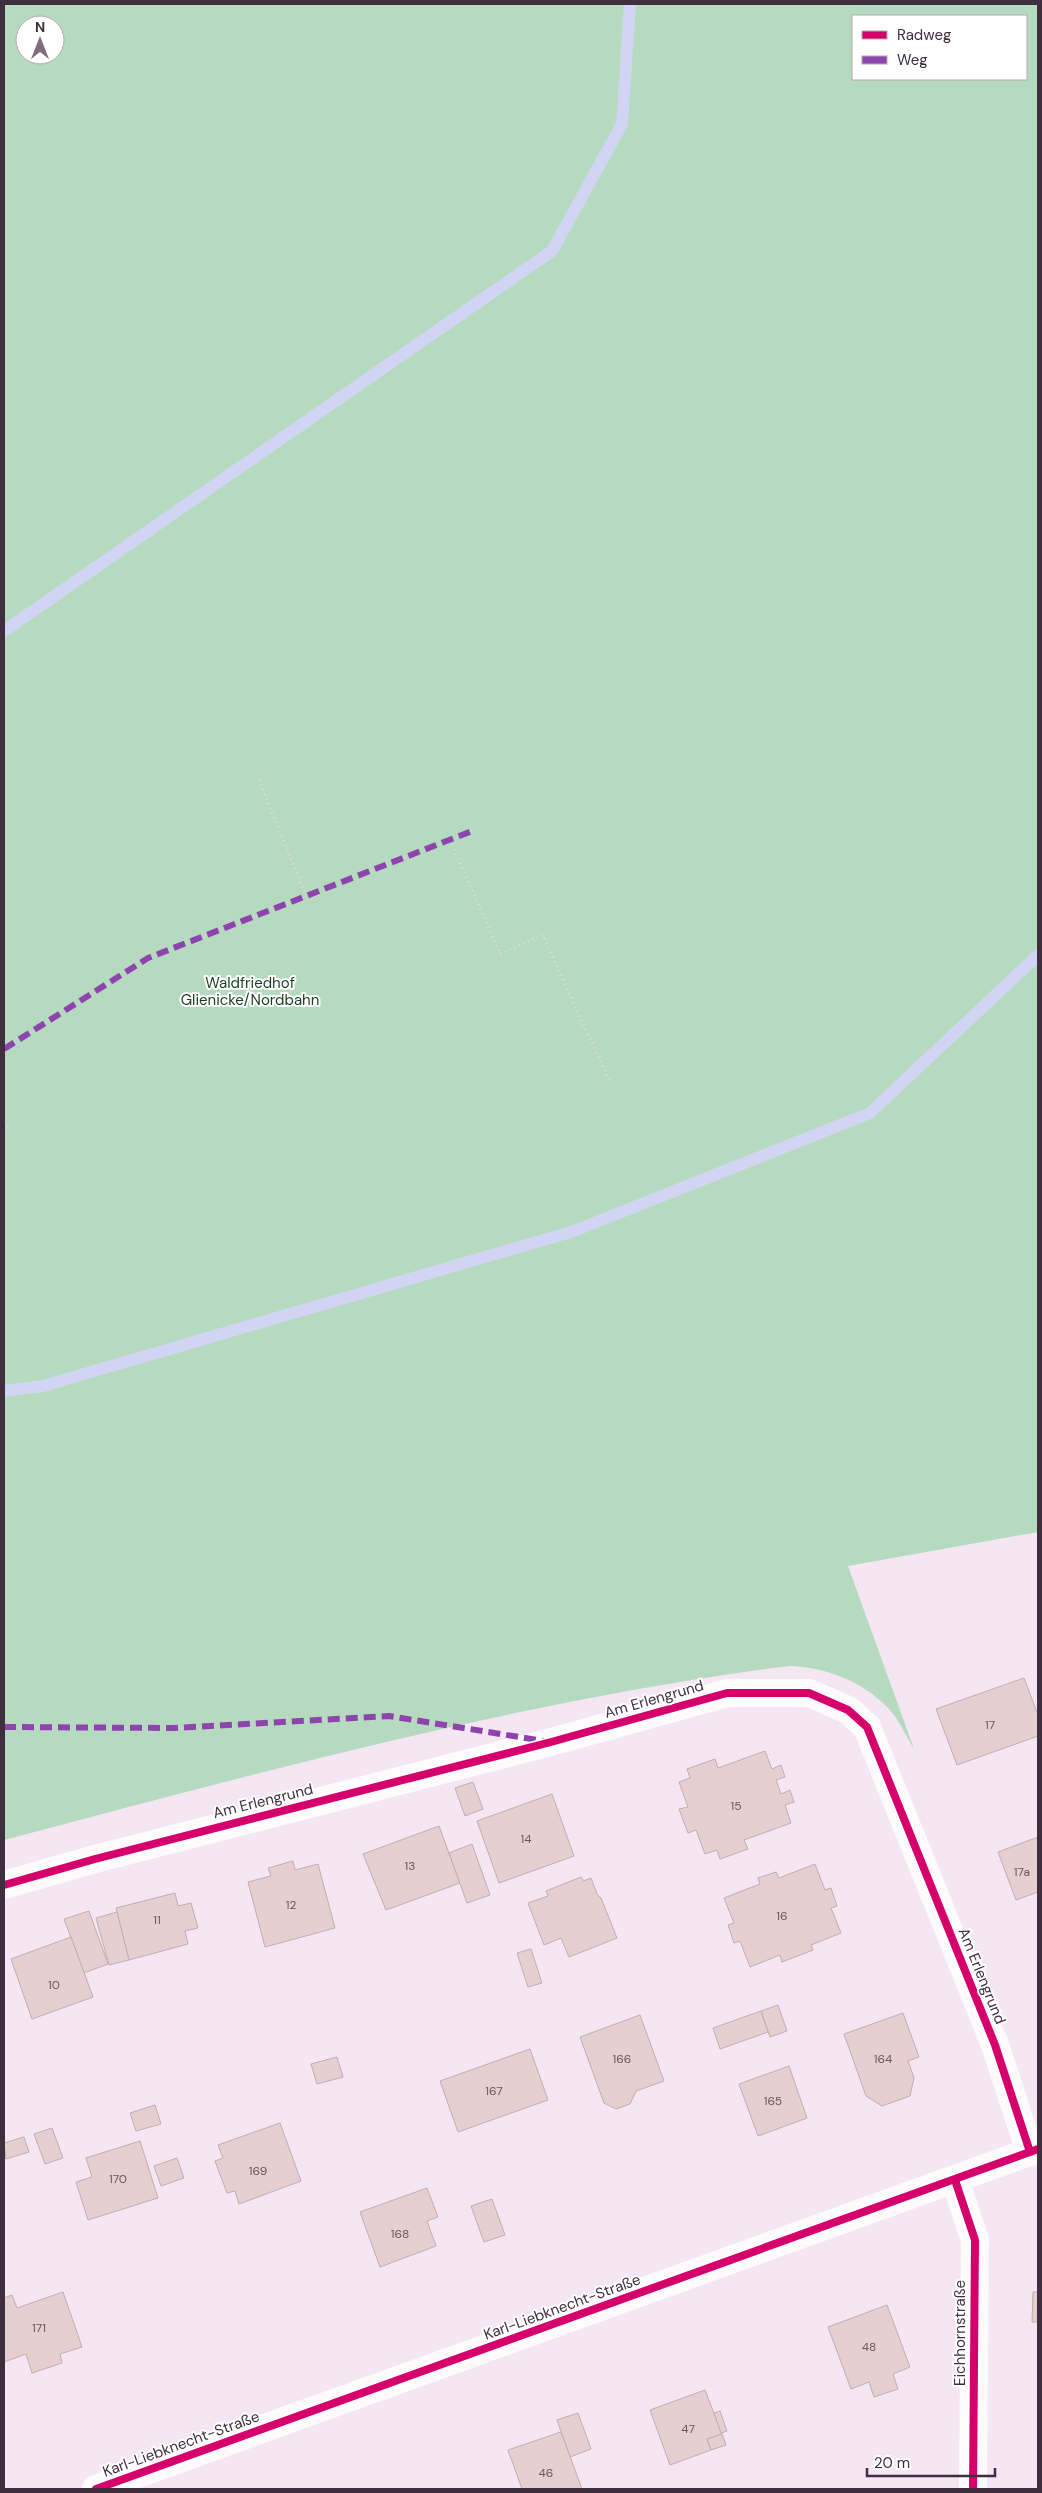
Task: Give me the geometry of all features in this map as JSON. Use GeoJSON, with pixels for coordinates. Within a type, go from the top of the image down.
{"type":"FeatureCollection","features":[{"type":"Feature","properties":{"kind":"street","name":"Am Erlengrund"},"geometry":{"type":"LineString","coordinates":[[4,1885],[95,1858],[551,1742],[727,1692],[809,1693],[848,1710],[868,1727],[995,2045],[1034,2151]]}},
{"type":"Feature","properties":{"kind":"street","name":"Karl-Liebknecht-Straße"},"geometry":{"type":"LineString","coordinates":[[96,2489],[1034,2151]]}},
{"type":"Feature","properties":{"kind":"street","name":"Eichhornstraße"},"geometry":{"type":"LineString","coordinates":[[955,2180],[974,2240],[973,2489]]}},
{"type":"Feature","properties":{"kind":"path"},"geometry":{"type":"LineString","coordinates":[[259,780],[306,896]]}},
{"type":"Feature","properties":{"kind":"path"},"geometry":{"type":"LineString","coordinates":[[450,840],[500,954],[543,935],[610,1084]]}},
{"type":"Feature","properties":{"kind":"path"},"geometry":{"type":"LineString","coordinates":[[4,1122],[9,1129]]}},
{"type":"Feature","properties":{"kind":"green space","name":"Waldfriedhof Glienicke/Nordbahn"},"geometry":{"type":"Polygon","coordinates":[[[4,4],[1038,4],[1038,1532],[848,1566],[914,1749],[893,1713],[868,1691],[830,1673],[817,1669],[789,1666],[689,1680],[590,1698],[393,1740],[4,1840],[4,4]]]}},
{"type":"Feature","properties":{"kind":"building"},"geometry":{"type":"Polygon","coordinates":[[[1024,1678],[1038,1715],[1038,1736],[957,1765],[936,1709],[1024,1678]]]}},
{"type":"Feature","properties":{"kind":"building"},"geometry":{"type":"Polygon","coordinates":[[[765,1751],[772,1769],[781,1765],[785,1777],[776,1780],[781,1794],[790,1790],[794,1802],[785,1805],[791,1823],[744,1840],[748,1849],[720,1859],[717,1850],[705,1854],[696,1830],[688,1833],[679,1809],[688,1807],[679,1782],[690,1778],[687,1769],[715,1759],[718,1768],[765,1751]]]}},
{"type":"Feature","properties":{"kind":"building"},"geometry":{"type":"Polygon","coordinates":[[[473,1782],[483,1809],[465,1816],[455,1788],[473,1782]]]}},
{"type":"Feature","properties":{"kind":"building"},"geometry":{"type":"Polygon","coordinates":[[[552,1794],[574,1856],[499,1883],[477,1821],[552,1794]]]}},
{"type":"Feature","properties":{"kind":"building"},"geometry":{"type":"Polygon","coordinates":[[[439,1826],[460,1883],[386,1910],[363,1854],[439,1826]]]}},
{"type":"Feature","properties":{"kind":"building"},"geometry":{"type":"Polygon","coordinates":[[[1038,1837],[1038,1892],[1016,1900],[998,1852],[1038,1837]]]}},
{"type":"Feature","properties":{"kind":"building"},"geometry":{"type":"Polygon","coordinates":[[[472,1844],[490,1895],[467,1903],[449,1853],[472,1844]]]}},
{"type":"Feature","properties":{"kind":"building"},"geometry":{"type":"Polygon","coordinates":[[[293,1861],[295,1870],[318,1864],[335,1928],[265,1947],[248,1882],[271,1876],[268,1868],[293,1861]]]}},
{"type":"Feature","properties":{"kind":"building"},"geometry":{"type":"Polygon","coordinates":[[[815,1864],[825,1890],[831,1888],[837,1906],[831,1908],[841,1933],[811,1945],[813,1950],[782,1962],[780,1955],[750,1967],[740,1941],[734,1943],[728,1925],[734,1923],[724,1898],[760,1884],[758,1878],[776,1872],[779,1878],[815,1864]]]}},
{"type":"Feature","properties":{"kind":"building"},"geometry":{"type":"Polygon","coordinates":[[[581,1877],[584,1881],[591,1878],[617,1938],[569,1957],[561,1938],[544,1945],[528,1903],[548,1896],[546,1891],[581,1877]]]}},
{"type":"Feature","properties":{"kind":"building"},"geometry":{"type":"Polygon","coordinates":[[[175,1893],[178,1906],[191,1903],[198,1928],[185,1931],[188,1944],[129,1960],[116,1908],[175,1893]]]}},
{"type":"Feature","properties":{"kind":"building"},"geometry":{"type":"Polygon","coordinates":[[[89,1911],[108,1964],[84,1973],[64,1919],[89,1911]]]}},
{"type":"Feature","properties":{"kind":"building"},"geometry":{"type":"Polygon","coordinates":[[[117,1912],[129,1960],[109,1965],[96,1918],[117,1912]]]}},
{"type":"Feature","properties":{"kind":"building"},"geometry":{"type":"Polygon","coordinates":[[[71,1937],[93,1997],[32,2019],[11,1959],[71,1937]]]}},
{"type":"Feature","properties":{"kind":"building"},"geometry":{"type":"Polygon","coordinates":[[[531,1949],[542,1983],[528,1987],[517,1953],[531,1949]]]}},
{"type":"Feature","properties":{"kind":"building"},"geometry":{"type":"Polygon","coordinates":[[[778,2005],[787,2031],[770,2037],[761,2011],[778,2005]]]}},
{"type":"Feature","properties":{"kind":"building"},"geometry":{"type":"Polygon","coordinates":[[[761,2011],[768,2032],[720,2049],[713,2028],[761,2011]]]}},
{"type":"Feature","properties":{"kind":"building"},"geometry":{"type":"Polygon","coordinates":[[[903,2013],[919,2057],[908,2061],[914,2078],[910,2096],[882,2106],[866,2096],[844,2034],[903,2013]]]}},
{"type":"Feature","properties":{"kind":"building"},"geometry":{"type":"Polygon","coordinates":[[[640,2015],[664,2081],[636,2091],[630,2104],[616,2109],[604,2103],[580,2037],[640,2015]]]}},
{"type":"Feature","properties":{"kind":"building"},"geometry":{"type":"Polygon","coordinates":[[[530,2049],[548,2100],[458,2132],[440,2081],[530,2049]]]}},
{"type":"Feature","properties":{"kind":"building"},"geometry":{"type":"Polygon","coordinates":[[[337,2057],[343,2077],[317,2084],[311,2064],[337,2057]]]}},
{"type":"Feature","properties":{"kind":"building"},"geometry":{"type":"Polygon","coordinates":[[[789,2066],[807,2118],[758,2136],[739,2084],[789,2066]]]}},
{"type":"Feature","properties":{"kind":"building"},"geometry":{"type":"Polygon","coordinates":[[[155,2105],[161,2124],[136,2131],[130,2113],[155,2105]]]}},
{"type":"Feature","properties":{"kind":"building"},"geometry":{"type":"Polygon","coordinates":[[[280,2123],[301,2181],[239,2204],[235,2191],[227,2193],[215,2161],[223,2158],[218,2145],[280,2123]]]}},
{"type":"Feature","properties":{"kind":"building"},"geometry":{"type":"Polygon","coordinates":[[[52,2128],[63,2158],[45,2164],[34,2134],[52,2128]]]}},
{"type":"Feature","properties":{"kind":"building"},"geometry":{"type":"Polygon","coordinates":[[[24,2137],[29,2152],[6,2159],[4,2143],[24,2137]]]}},
{"type":"Feature","properties":{"kind":"building"},"geometry":{"type":"Polygon","coordinates":[[[140,2141],[158,2198],[88,2220],[76,2182],[92,2177],[86,2158],[140,2141]]]}},
{"type":"Feature","properties":{"kind":"building"},"geometry":{"type":"Polygon","coordinates":[[[177,2158],[184,2178],[161,2186],[154,2166],[177,2158]]]}},
{"type":"Feature","properties":{"kind":"building"},"geometry":{"type":"Polygon","coordinates":[[[427,2188],[438,2217],[427,2221],[436,2246],[380,2267],[360,2212],[427,2188]]]}},
{"type":"Feature","properties":{"kind":"building"},"geometry":{"type":"Polygon","coordinates":[[[492,2199],[505,2235],[484,2242],[471,2206],[492,2199]]]}},
{"type":"Feature","properties":{"kind":"building"},"geometry":{"type":"Polygon","coordinates":[[[63,2292],[82,2347],[60,2354],[62,2363],[32,2373],[26,2354],[4,2362],[4,2298],[12,2295],[17,2308],[63,2292]]]}},
{"type":"Feature","properties":{"kind":"building"},"geometry":{"type":"Polygon","coordinates":[[[1033,2292],[1038,2292],[1038,2322],[1032,2322],[1033,2292]]]}},
{"type":"Feature","properties":{"kind":"building"},"geometry":{"type":"Polygon","coordinates":[[[887,2305],[910,2367],[893,2374],[898,2389],[874,2397],[869,2382],[851,2389],[828,2327],[887,2305]]]}},
{"type":"Feature","properties":{"kind":"building"},"geometry":{"type":"Polygon","coordinates":[[[705,2390],[722,2434],[707,2439],[711,2450],[670,2465],[650,2410],[705,2390]]]}},
{"type":"Feature","properties":{"kind":"building"},"geometry":{"type":"Polygon","coordinates":[[[720,2411],[727,2431],[721,2433],[714,2413],[720,2411]]]}},
{"type":"Feature","properties":{"kind":"building"},"geometry":{"type":"Polygon","coordinates":[[[578,2413],[591,2449],[570,2457],[557,2420],[578,2413]]]}},
{"type":"Feature","properties":{"kind":"building"},"geometry":{"type":"Polygon","coordinates":[[[561,2432],[582,2489],[522,2489],[508,2450],[561,2432]]]}},
{"type":"Feature","properties":{"kind":"building"},"geometry":{"type":"Polygon","coordinates":[[[722,2434],[726,2445],[711,2450],[707,2439],[722,2434]]]}},
{"type":"Feature","properties":{"kind":"waterway"},"geometry":{"type":"LineString","coordinates":[[4,631],[552,251],[622,124],[630,4]]}},
{"type":"Feature","properties":{"kind":"waterway"},"geometry":{"type":"LineString","coordinates":[[4,1391],[43,1386],[574,1231],[870,1113],[1038,955]]}},
{"type":"Feature","properties":{"kind":"marked path"},"geometry":{"type":"LineString","coordinates":[[4,1049],[148,958],[472,831]]}},
{"type":"Feature","properties":{"kind":"marked path"},"geometry":{"type":"LineString","coordinates":[[4,1727],[173,1728],[389,1716],[544,1741]]}},
{"type":"Feature","properties":{"kind":"cycle path"},"geometry":{"type":"LineString","coordinates":[[4,1885],[95,1859],[551,1742],[727,1693],[809,1693],[848,1710],[867,1727],[995,2045],[1030,2152]]}},
{"type":"Feature","properties":{"kind":"cycle path"},"geometry":{"type":"LineString","coordinates":[[96,2489],[1038,2149]]}},
{"type":"Feature","properties":{"kind":"cycle path"},"geometry":{"type":"LineString","coordinates":[[955,2180],[975,2240],[973,2489]]}}]}
